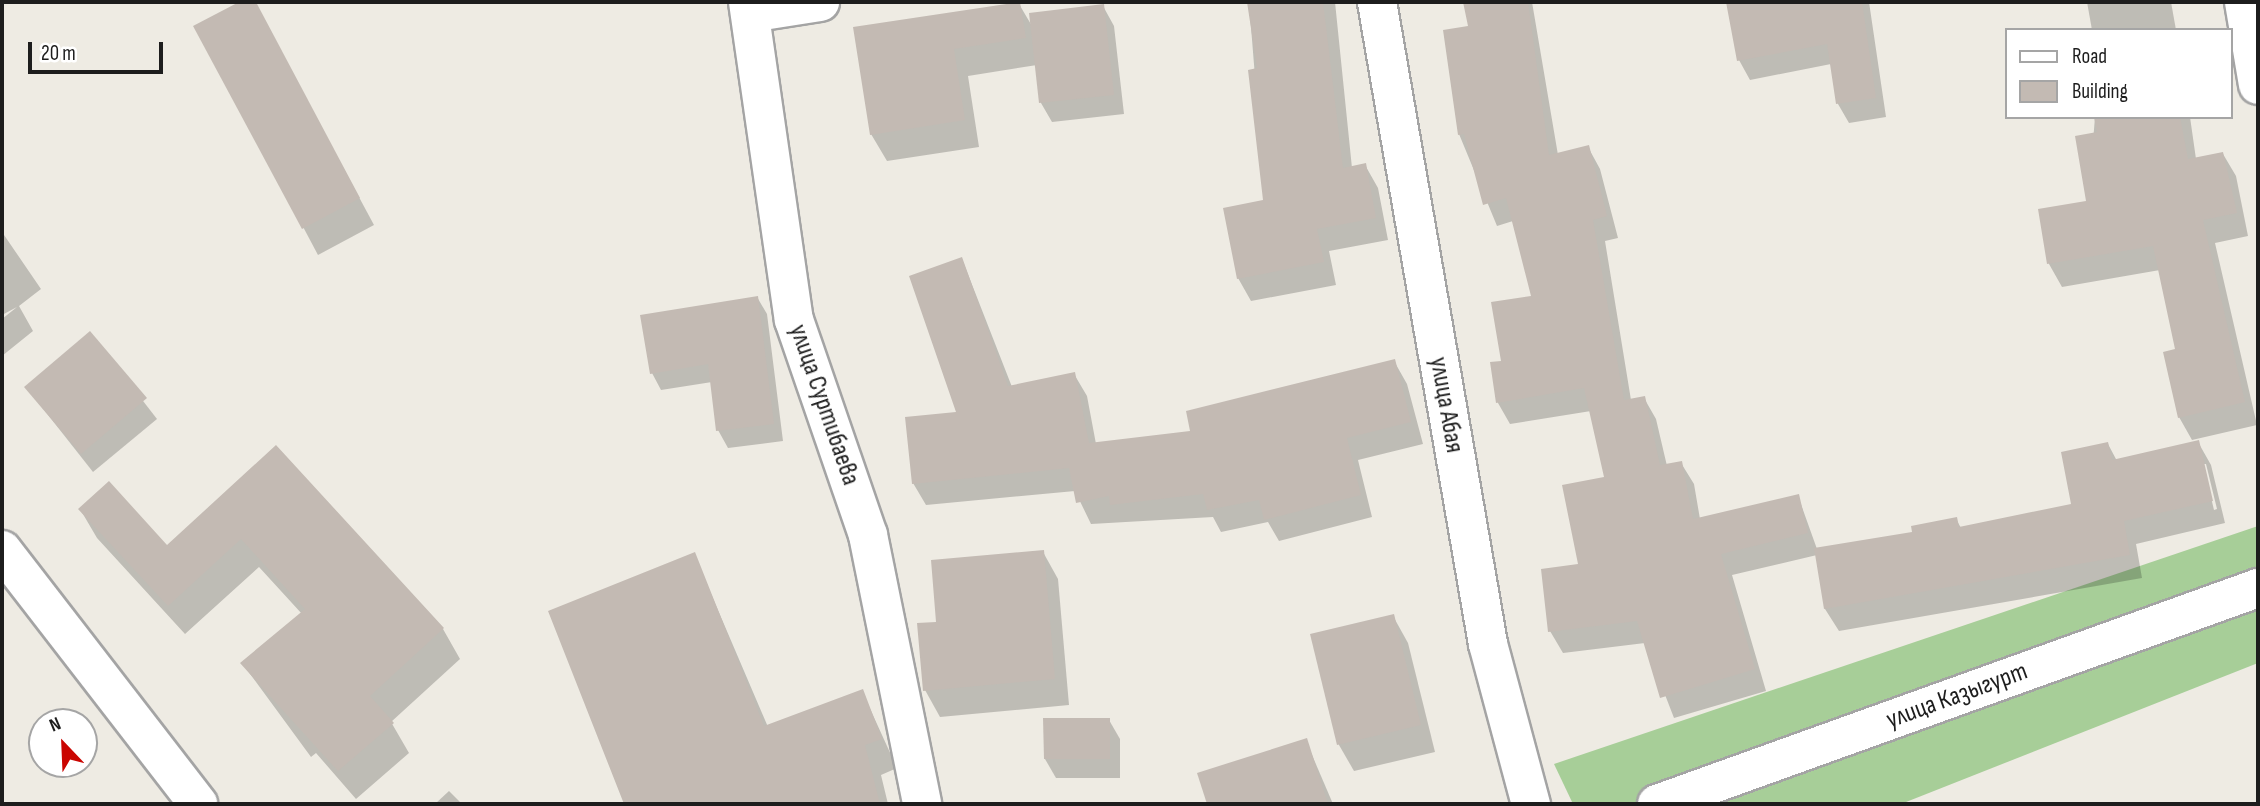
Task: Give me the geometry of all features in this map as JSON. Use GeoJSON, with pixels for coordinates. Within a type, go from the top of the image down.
{"type":"FeatureCollection","features":[{"type":"Feature","properties":{"kind":"street"},"geometry":{"type":"LineString","coordinates":[[749,7],[820,2]]}},
{"type":"Feature","properties":{"kind":"street","name":"улица Абая"},"geometry":{"type":"LineString","coordinates":[[1377,2],[1488,644],[1531,804]]}},
{"type":"Feature","properties":{"kind":"street"},"geometry":{"type":"LineString","coordinates":[[2244,2],[2258,85]]}},
{"type":"Feature","properties":{"kind":"street","name":"улица Суртибаева"},"geometry":{"type":"LineString","coordinates":[[749,7],[794,320],[868,535],[922,804]]}},
{"type":"Feature","properties":{"kind":"street"},"geometry":{"type":"LineString","coordinates":[[2,550],[198,804]]}},
{"type":"Feature","properties":{"kind":"street","name":"улица Казыгурт"},"geometry":{"type":"LineString","coordinates":[[1657,804],[2258,588]]}},
{"type":"Feature","properties":{"kind":"green space"},"geometry":{"type":"Polygon","coordinates":[[[2258,526],[2258,663],[1901,804],[1573,804],[1554,764],[2258,526]]]}},
{"type":"Feature","properties":{"kind":"building"},"geometry":{"type":"Polygon","coordinates":[[[239,2],[256,2],[360,198],[302,229],[193,26],[239,2]]]}},
{"type":"Feature","properties":{"kind":"building"},"geometry":{"type":"Polygon","coordinates":[[[1020,2],[1026,38],[954,49],[965,120],[870,135],[853,27],[1020,2]]]}},
{"type":"Feature","properties":{"kind":"building"},"geometry":{"type":"Polygon","coordinates":[[[1247,2],[1323,2],[1343,168],[1366,163],[1376,218],[1317,229],[1324,262],[1237,279],[1223,208],[1263,200],[1248,70],[1257,68],[1247,2]]]}},
{"type":"Feature","properties":{"kind":"building"},"geometry":{"type":"Polygon","coordinates":[[[1463,2],[1528,2],[1549,155],[1589,145],[1607,216],[1593,220],[1624,400],[1645,396],[1660,465],[1682,461],[1693,519],[1799,494],[1808,533],[1721,554],[1755,669],[1660,698],[1637,621],[1548,632],[1541,569],[1578,564],[1562,485],[1604,477],[1584,388],[1496,403],[1490,362],[1501,361],[1491,302],[1531,296],[1506,198],[1483,205],[1464,134],[1458,135],[1443,30],[1468,26],[1463,2]]]}},
{"type":"Feature","properties":{"kind":"building"},"geometry":{"type":"Polygon","coordinates":[[[1726,2],[1862,2],[1876,98],[1836,104],[1827,44],[1737,61],[1726,2]]]}},
{"type":"Feature","properties":{"kind":"building"},"geometry":{"type":"Polygon","coordinates":[[[1104,4],[1114,95],[1039,103],[1029,13],[1104,4]]]}},
{"type":"Feature","properties":{"kind":"building"},"geometry":{"type":"Polygon","coordinates":[[[2094,119],[2180,119],[2188,159],[2223,152],[2237,213],[2203,220],[2245,402],[2178,418],[2163,352],[2175,349],[2153,246],[2047,264],[2038,209],[2086,201],[2075,136],[2097,132],[2094,119]]]}},
{"type":"Feature","properties":{"kind":"building"},"geometry":{"type":"Polygon","coordinates":[[[962,257],[1008,386],[1075,372],[1089,443],[1190,431],[1186,411],[1395,359],[1411,422],[1347,438],[1361,495],[1264,520],[1259,500],[1207,510],[1203,494],[1110,505],[1109,496],[1076,503],[1069,468],[912,484],[905,417],[956,412],[909,276],[962,257]]]}},
{"type":"Feature","properties":{"kind":"building"},"geometry":{"type":"Polygon","coordinates":[[[758,296],[774,424],[716,431],[708,364],[650,374],[640,315],[758,296]]]}},
{"type":"Feature","properties":{"kind":"building"},"geometry":{"type":"Polygon","coordinates":[[[90,331],[147,398],[81,454],[24,387],[90,331]]]}},
{"type":"Feature","properties":{"kind":"building"},"geometry":{"type":"Polygon","coordinates":[[[2199,440],[2213,501],[2124,521],[2130,555],[1824,609],[1814,548],[1912,532],[1911,526],[1957,517],[1959,527],[2071,504],[2061,452],[2108,442],[2112,460],[2199,440]]]}},
{"type":"Feature","properties":{"kind":"building"},"geometry":{"type":"Polygon","coordinates":[[[276,445],[444,628],[370,696],[394,723],[338,771],[240,663],[305,609],[241,539],[168,606],[78,509],[109,481],[167,545],[276,445]]]}},
{"type":"Feature","properties":{"kind":"building"},"geometry":{"type":"Polygon","coordinates":[[[1044,550],[1055,679],[923,691],[917,623],[936,622],[931,560],[1044,550]]]}},
{"type":"Feature","properties":{"kind":"building"},"geometry":{"type":"Polygon","coordinates":[[[695,552],[764,726],[863,689],[882,739],[865,745],[880,804],[624,804],[548,611],[695,552]]]}},
{"type":"Feature","properties":{"kind":"building"},"geometry":{"type":"Polygon","coordinates":[[[1394,614],[1421,725],[1337,745],[1310,634],[1394,614]]]}},
{"type":"Feature","properties":{"kind":"building"},"geometry":{"type":"Polygon","coordinates":[[[1043,718],[1110,718],[1110,759],[1044,759],[1043,718]]]}},
{"type":"Feature","properties":{"kind":"building"},"geometry":{"type":"Polygon","coordinates":[[[1307,738],[1328,804],[1207,804],[1197,773],[1307,738]]]}}]}
